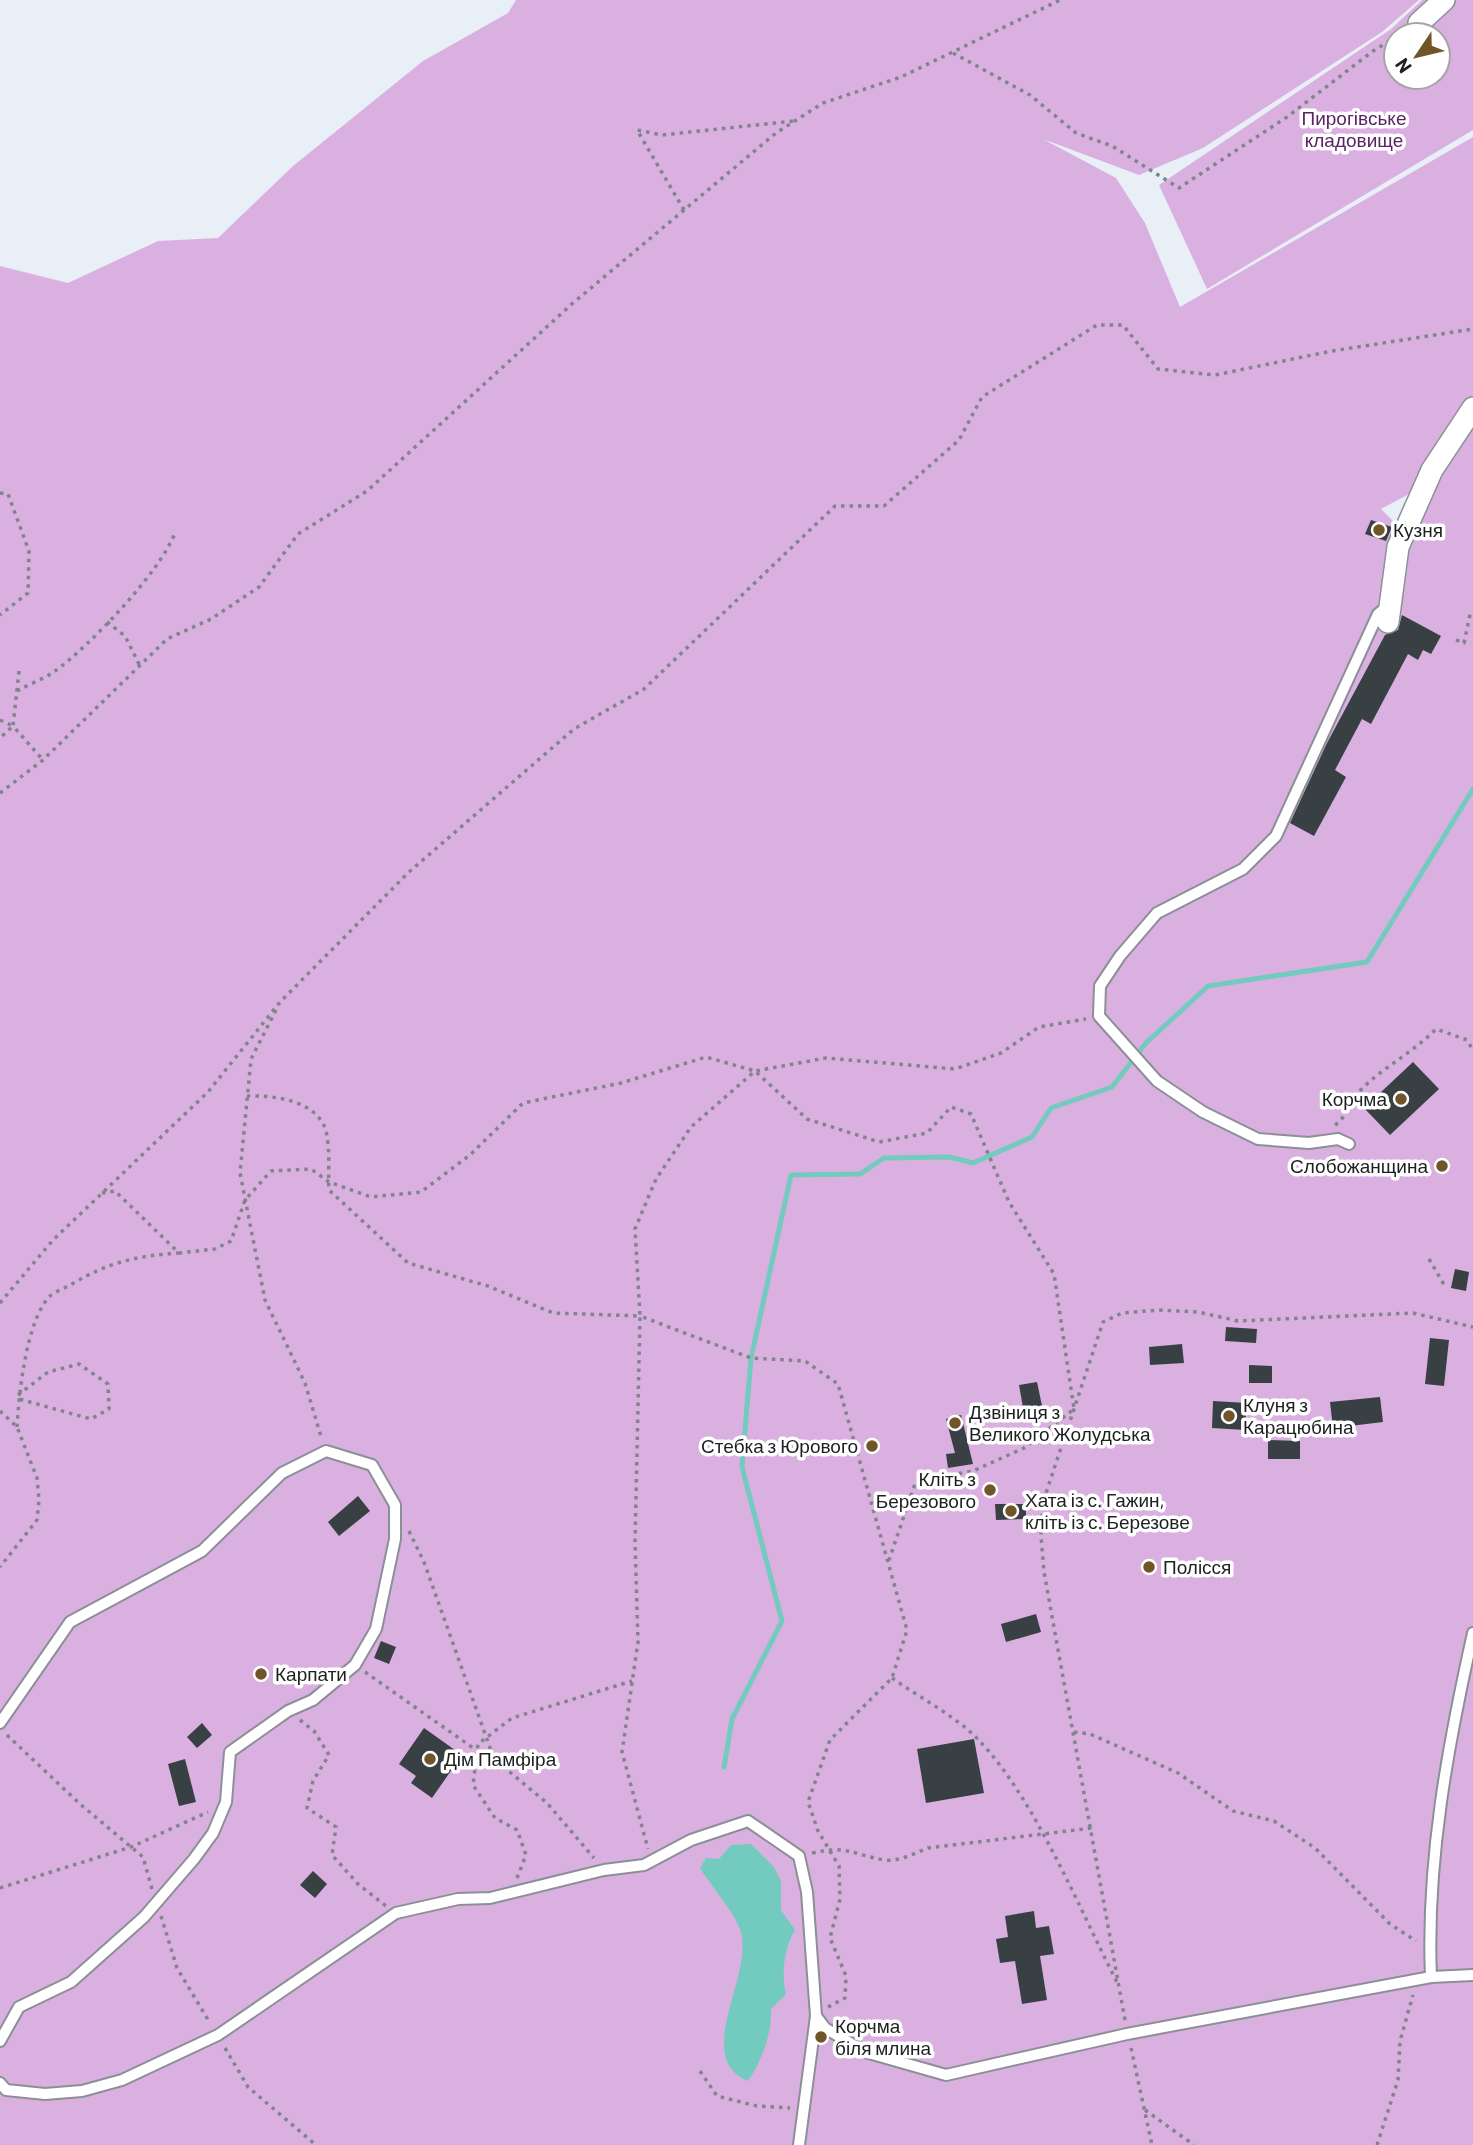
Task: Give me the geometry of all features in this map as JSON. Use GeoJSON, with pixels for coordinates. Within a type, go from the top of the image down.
{"type":"FeatureCollection","features":[{"type":"Feature","properties":{"kind":"street"},"geometry":{"type":"LineString","coordinates":[[1421,21],[1444,0]]}},
{"type":"Feature","properties":{"kind":"street"},"geometry":{"type":"LineString","coordinates":[[1390,613],[1398,547],[1432,470],[1473,408]]}},
{"type":"Feature","properties":{"kind":"lane"},"geometry":{"type":"LineString","coordinates":[[1349,1144],[1338,1139],[1309,1143],[1258,1139],[1203,1112],[1157,1081],[1099,1016],[1100,986],[1157,913],[1243,869],[1276,836],[1378,614],[1390,613]]}},
{"type":"Feature","properties":{"kind":"lane"},"geometry":{"type":"LineString","coordinates":[[0,1723],[70,1622],[202,1551],[282,1474],[326,1451],[372,1465],[395,1505],[396,1539],[376,1629],[355,1665],[313,1700],[288,1711],[230,1752],[226,1802],[213,1833],[156,1903],[71,1982],[19,2007],[0,2041]]}},
{"type":"Feature","properties":{"kind":"lane"},"geometry":{"type":"LineString","coordinates":[[1431,1977],[1430,1950],[1438,1819],[1457,1703],[1473,1633]]}},
{"type":"Feature","properties":{"kind":"lane"},"geometry":{"type":"LineString","coordinates":[[0,2083],[6,2090],[45,2094],[82,2091],[122,2080],[218,2035],[396,1913],[458,1899],[491,1898],[604,1870],[644,1865],[691,1840],[748,1821],[799,1856],[807,1892],[816,2012],[806,2108],[799,2145]]}},
{"type":"Feature","properties":{"kind":"lane"},"geometry":{"type":"LineString","coordinates":[[816,2012],[825,2028],[865,2052],[947,2075],[1127,2034],[1416,1983],[1431,1977],[1473,1975]]}},
{"type":"Feature","properties":{"kind":"path"},"geometry":{"type":"LineString","coordinates":[[0,793],[43,761],[167,639],[211,619],[259,587],[298,534],[366,491],[573,303],[795,121],[823,103],[901,77],[1060,0]]}},
{"type":"Feature","properties":{"kind":"path"},"geometry":{"type":"LineString","coordinates":[[953,53],[1030,95],[1076,134],[1112,146],[1179,188],[1287,117],[1382,47]]}},
{"type":"Feature","properties":{"kind":"path"},"geometry":{"type":"LineString","coordinates":[[684,210],[637,131],[662,135],[795,121]]}},
{"type":"Feature","properties":{"kind":"path"},"geometry":{"type":"LineString","coordinates":[[0,1303],[53,1240],[208,1092],[280,1002],[410,872],[574,729],[644,689],[835,506],[884,506],[959,440],[982,397],[1097,325],[1124,325],[1158,369],[1215,375],[1332,351],[1473,329]]}},
{"type":"Feature","properties":{"kind":"path"},"geometry":{"type":"LineString","coordinates":[[0,493],[8,494],[29,551],[28,593],[0,615]]}},
{"type":"Feature","properties":{"kind":"path"},"geometry":{"type":"LineString","coordinates":[[17,691],[55,671],[107,622],[168,552],[175,533]]}},
{"type":"Feature","properties":{"kind":"path"},"geometry":{"type":"LineString","coordinates":[[1456,640],[1464,643],[1471,610]]}},
{"type":"Feature","properties":{"kind":"path"},"geometry":{"type":"LineString","coordinates":[[107,622],[125,636],[140,666]]}},
{"type":"Feature","properties":{"kind":"path"},"geometry":{"type":"LineString","coordinates":[[0,738],[13,726],[19,671]]}},
{"type":"Feature","properties":{"kind":"path"},"geometry":{"type":"LineString","coordinates":[[0,720],[13,726],[43,761]]}},
{"type":"Feature","properties":{"kind":"path"},"geometry":{"type":"LineString","coordinates":[[280,1002],[251,1059],[240,1173],[265,1300],[305,1383],[326,1451]]}},
{"type":"Feature","properties":{"kind":"path"},"geometry":{"type":"LineString","coordinates":[[0,1567],[37,1520],[37,1478],[17,1427],[18,1397],[34,1326],[49,1297],[104,1265],[142,1256],[215,1249],[232,1241],[245,1200],[271,1171],[311,1169],[329,1182],[371,1197],[421,1192],[470,1155],[523,1103],[621,1083],[706,1057],[755,1071],[825,1058],[955,1069],[1001,1052],[1040,1027],[1099,1016]]}},
{"type":"Feature","properties":{"kind":"path"},"geometry":{"type":"LineString","coordinates":[[1309,1143],[1343,1120],[1354,1096],[1394,1060],[1422,1045],[1436,1029],[1467,1040],[1473,1050]]}},
{"type":"Feature","properties":{"kind":"path"},"geometry":{"type":"LineString","coordinates":[[652,1861],[635,1809],[622,1752],[638,1642],[635,1542],[640,1316],[635,1230],[656,1179],[691,1127],[755,1071]]}},
{"type":"Feature","properties":{"kind":"path"},"geometry":{"type":"LineString","coordinates":[[755,1071],[807,1119],[879,1143],[927,1133],[951,1108],[971,1114],[1009,1202],[1054,1274],[1074,1409]]}},
{"type":"Feature","properties":{"kind":"path"},"geometry":{"type":"LineString","coordinates":[[247,1096],[274,1095],[314,1111],[327,1133],[329,1191],[408,1262],[488,1286],[553,1312],[640,1316],[751,1358],[805,1361],[838,1384],[907,1630],[892,1678],[830,1740],[808,1802],[818,1831],[839,1866],[840,1899],[830,1938],[846,1976],[845,1998],[816,2012]]}},
{"type":"Feature","properties":{"kind":"path"},"geometry":{"type":"LineString","coordinates":[[100,1194],[115,1191],[179,1253]]}},
{"type":"Feature","properties":{"kind":"path"},"geometry":{"type":"LineString","coordinates":[[1429,1259],[1446,1288]]}},
{"type":"Feature","properties":{"kind":"path"},"geometry":{"type":"LineString","coordinates":[[1152,2145],[1127,2034],[1093,1828],[1044,1572],[1041,1536],[1044,1502],[1103,1322],[1122,1313],[1180,1310],[1238,1321],[1413,1313],[1473,1327]]}},
{"type":"Feature","properties":{"kind":"path"},"geometry":{"type":"LineString","coordinates":[[79,1364],[108,1384],[109,1409],[91,1419],[18,1397],[48,1372],[79,1364]]}},
{"type":"Feature","properties":{"kind":"path"},"geometry":{"type":"LineString","coordinates":[[888,1563],[916,1481],[973,1471],[1024,1448],[1074,1409]]}},
{"type":"Feature","properties":{"kind":"path"},"geometry":{"type":"LineString","coordinates":[[0,1411],[17,1427]]}},
{"type":"Feature","properties":{"kind":"path"},"geometry":{"type":"LineString","coordinates":[[395,1505],[424,1562],[494,1759],[547,1804],[604,1870]]}},
{"type":"Feature","properties":{"kind":"path"},"geometry":{"type":"LineString","coordinates":[[355,1665],[476,1750]]}},
{"type":"Feature","properties":{"kind":"path"},"geometry":{"type":"LineString","coordinates":[[892,1678],[967,1729],[1007,1775],[1120,1988]]}},
{"type":"Feature","properties":{"kind":"path"},"geometry":{"type":"LineString","coordinates":[[491,1898],[515,1883],[526,1855],[517,1830],[495,1818],[473,1785],[476,1750],[486,1738],[512,1718],[632,1681]]}},
{"type":"Feature","properties":{"kind":"path"},"geometry":{"type":"LineString","coordinates":[[288,1711],[314,1731],[329,1755],[313,1781],[307,1808],[336,1827],[332,1855],[358,1884],[396,1913]]}},
{"type":"Feature","properties":{"kind":"path"},"geometry":{"type":"LineString","coordinates":[[0,1729],[143,1857],[177,1968],[248,2087],[316,2145]]}},
{"type":"Feature","properties":{"kind":"path"},"geometry":{"type":"LineString","coordinates":[[1073,1732],[1090,1734],[1178,1773],[1233,1811],[1273,1821],[1315,1848],[1390,1924],[1430,1950]]}},
{"type":"Feature","properties":{"kind":"path"},"geometry":{"type":"LineString","coordinates":[[0,1888],[131,1847],[226,1802]]}},
{"type":"Feature","properties":{"kind":"path"},"geometry":{"type":"LineString","coordinates":[[799,1856],[829,1849],[859,1852],[886,1860],[928,1848],[1093,1828]]}},
{"type":"Feature","properties":{"kind":"path"},"geometry":{"type":"LineString","coordinates":[[1377,2145],[1398,2080],[1400,2041],[1416,1983]]}},
{"type":"Feature","properties":{"kind":"path"},"geometry":{"type":"LineString","coordinates":[[700,2071],[717,2096],[757,2106],[806,2108]]}},
{"type":"Feature","properties":{"kind":"path"},"geometry":{"type":"LineString","coordinates":[[1144,2109],[1194,2145]]}},
{"type":"Feature","properties":{"kind":"green space"},"geometry":{"type":"Polygon","coordinates":[[[516,0],[1419,0],[1395,21],[1382,21],[1382,32],[1203,148],[1139,175],[1043,139],[1116,178],[1145,223],[1180,307],[1473,137],[1473,2145],[0,2145],[0,266],[68,283],[158,241],[218,238],[293,166],[423,61],[508,13],[516,0]],[[1422,487],[1381,509],[1405,533],[1422,487]]]}},
{"type":"Feature","properties":{"kind":"green space","name":"Пирогівське кладовище"},"geometry":{"type":"Polygon","coordinates":[[[1422,0],[1473,0],[1473,130],[1207,289],[1159,185],[1382,35],[1382,91],[1452,91],[1452,21],[1400,21],[1422,0]]]}},
{"type":"Feature","properties":{"kind":"shaded area"},"geometry":{"type":"Polygon","coordinates":[[[751,1844],[774,1867],[781,1881],[781,1910],[795,1930],[784,1961],[786,1994],[771,2009],[765,2046],[748,2081],[732,2070],[725,2054],[724,2035],[739,1971],[741,1932],[729,1909],[700,1868],[706,1858],[719,1859],[731,1845],[751,1844]]]}},
{"type":"Feature","properties":{"kind":"building","name":"Кузня"},"geometry":{"type":"Polygon","coordinates":[[[1371,520],[1392,527],[1386,541],[1365,534],[1371,520]]]}},
{"type":"Feature","properties":{"kind":"building"},"geometry":{"type":"Polygon","coordinates":[[[1402,615],[1441,636],[1431,654],[1423,650],[1418,660],[1408,654],[1371,724],[1362,719],[1335,770],[1346,777],[1314,836],[1290,823],[1327,743],[1385,635],[1398,630],[1402,615]]]}},
{"type":"Feature","properties":{"kind":"building","name":"Корчма"},"geometry":{"type":"Polygon","coordinates":[[[1413,1062],[1439,1089],[1390,1135],[1364,1108],[1413,1062]]]}},
{"type":"Feature","properties":{"kind":"building"},"geometry":{"type":"Polygon","coordinates":[[[1455,1269],[1469,1272],[1466,1291],[1451,1288],[1455,1269]]]}},
{"type":"Feature","properties":{"kind":"building"},"geometry":{"type":"Polygon","coordinates":[[[1226,1327],[1257,1329],[1256,1343],[1225,1341],[1226,1327]]]}},
{"type":"Feature","properties":{"kind":"building"},"geometry":{"type":"Polygon","coordinates":[[[1430,1338],[1449,1340],[1444,1386],[1425,1384],[1430,1338]]]}},
{"type":"Feature","properties":{"kind":"building"},"geometry":{"type":"Polygon","coordinates":[[[1182,1344],[1184,1363],[1150,1365],[1149,1347],[1182,1344]]]}},
{"type":"Feature","properties":{"kind":"building"},"geometry":{"type":"Polygon","coordinates":[[[1249,1365],[1272,1366],[1272,1383],[1249,1383],[1249,1365]]]}},
{"type":"Feature","properties":{"kind":"building"},"geometry":{"type":"Polygon","coordinates":[[[1037,1382],[1044,1415],[1025,1419],[1019,1385],[1037,1382]]]}},
{"type":"Feature","properties":{"kind":"building"},"geometry":{"type":"Polygon","coordinates":[[[1380,1397],[1383,1422],[1333,1428],[1330,1402],[1380,1397]]]}},
{"type":"Feature","properties":{"kind":"building","name":"Клуня з Карацюбина"},"geometry":{"type":"Polygon","coordinates":[[[1213,1401],[1247,1403],[1245,1430],[1212,1428],[1213,1401]]]}},
{"type":"Feature","properties":{"kind":"building"},"geometry":{"type":"Polygon","coordinates":[[[961,1415],[973,1464],[948,1468],[946,1454],[955,1453],[946,1419],[961,1415]]]}},
{"type":"Feature","properties":{"kind":"building"},"geometry":{"type":"Polygon","coordinates":[[[1268,1440],[1300,1441],[1300,1459],[1268,1459],[1268,1440]]]}},
{"type":"Feature","properties":{"kind":"building"},"geometry":{"type":"Polygon","coordinates":[[[358,1496],[370,1511],[339,1536],[328,1522],[358,1496]]]}},
{"type":"Feature","properties":{"kind":"building","name":"Хата із с. Гажин, кліть із с. Березове"},"geometry":{"type":"Polygon","coordinates":[[[995,1504],[1026,1504],[1026,1519],[996,1520],[995,1504]]]}},
{"type":"Feature","properties":{"kind":"building"},"geometry":{"type":"Polygon","coordinates":[[[1036,1614],[1041,1632],[1006,1642],[1001,1624],[1036,1614]]]}},
{"type":"Feature","properties":{"kind":"building"},"geometry":{"type":"Polygon","coordinates":[[[381,1641],[396,1647],[389,1664],[374,1658],[381,1641]]]}},
{"type":"Feature","properties":{"kind":"building"},"geometry":{"type":"Polygon","coordinates":[[[202,1723],[212,1735],[197,1748],[187,1737],[202,1723]]]}},
{"type":"Feature","properties":{"kind":"building","name":"Дім Памфіра"},"geometry":{"type":"Polygon","coordinates":[[[424,1728],[462,1755],[432,1798],[411,1783],[416,1776],[399,1764],[424,1728]]]}},
{"type":"Feature","properties":{"kind":"building"},"geometry":{"type":"Polygon","coordinates":[[[974,1739],[984,1793],[926,1803],[917,1749],[974,1739]]]}},
{"type":"Feature","properties":{"kind":"building"},"geometry":{"type":"Polygon","coordinates":[[[185,1759],[196,1802],[179,1806],[168,1764],[185,1759]]]}},
{"type":"Feature","properties":{"kind":"building"},"geometry":{"type":"Polygon","coordinates":[[[313,1871],[327,1884],[315,1898],[300,1885],[313,1871]]]}},
{"type":"Feature","properties":{"kind":"building"},"geometry":{"type":"Polygon","coordinates":[[[1034,1911],[1036,1928],[1049,1926],[1054,1954],[1040,1956],[1047,2000],[1022,2004],[1015,1961],[1000,1963],[996,1939],[1008,1937],[1005,1916],[1034,1911]]]}},
{"type":"Feature","properties":{"kind":"waterway"},"geometry":{"type":"LineString","coordinates":[[724,1767],[732,1719],[782,1621],[742,1467],[751,1358],[791,1175],[860,1174],[884,1158],[949,1157],[973,1163],[1032,1137],[1051,1108],[1112,1087],[1146,1043],[1208,986],[1367,962],[1473,789]]}},
{"type":"Feature","properties":{"kind":"place","name":"Кузня"},"geometry":{"type":"Point","coordinates":[1379,530]}},
{"type":"Feature","properties":{"kind":"place","name":"Корчма"},"geometry":{"type":"Point","coordinates":[1401,1099]}},
{"type":"Feature","properties":{"kind":"place","name":"Слобожанщина"},"geometry":{"type":"Point","coordinates":[1442,1166]}},
{"type":"Feature","properties":{"kind":"place","name":"Клуня з Карацюбина"},"geometry":{"type":"Point","coordinates":[1229,1416]}},
{"type":"Feature","properties":{"kind":"place","name":"Дзвіниця з Великого Жолудська"},"geometry":{"type":"Point","coordinates":[955,1423]}},
{"type":"Feature","properties":{"kind":"place","name":"Стебка з Юрового"},"geometry":{"type":"Point","coordinates":[872,1446]}},
{"type":"Feature","properties":{"kind":"place","name":"Кліть з Березового"},"geometry":{"type":"Point","coordinates":[990,1490]}},
{"type":"Feature","properties":{"kind":"place","name":"Хата із с. Гажин, кліть із с. Березове"},"geometry":{"type":"Point","coordinates":[1011,1511]}},
{"type":"Feature","properties":{"kind":"place","name":"Полісся"},"geometry":{"type":"Point","coordinates":[1149,1567]}},
{"type":"Feature","properties":{"kind":"place","name":"Карпати"},"geometry":{"type":"Point","coordinates":[261,1674]}},
{"type":"Feature","properties":{"kind":"place","name":"Дім Памфіра"},"geometry":{"type":"Point","coordinates":[430,1759]}},
{"type":"Feature","properties":{"kind":"place","name":"Корчма біля млина"},"geometry":{"type":"Point","coordinates":[821,2037]}}]}
